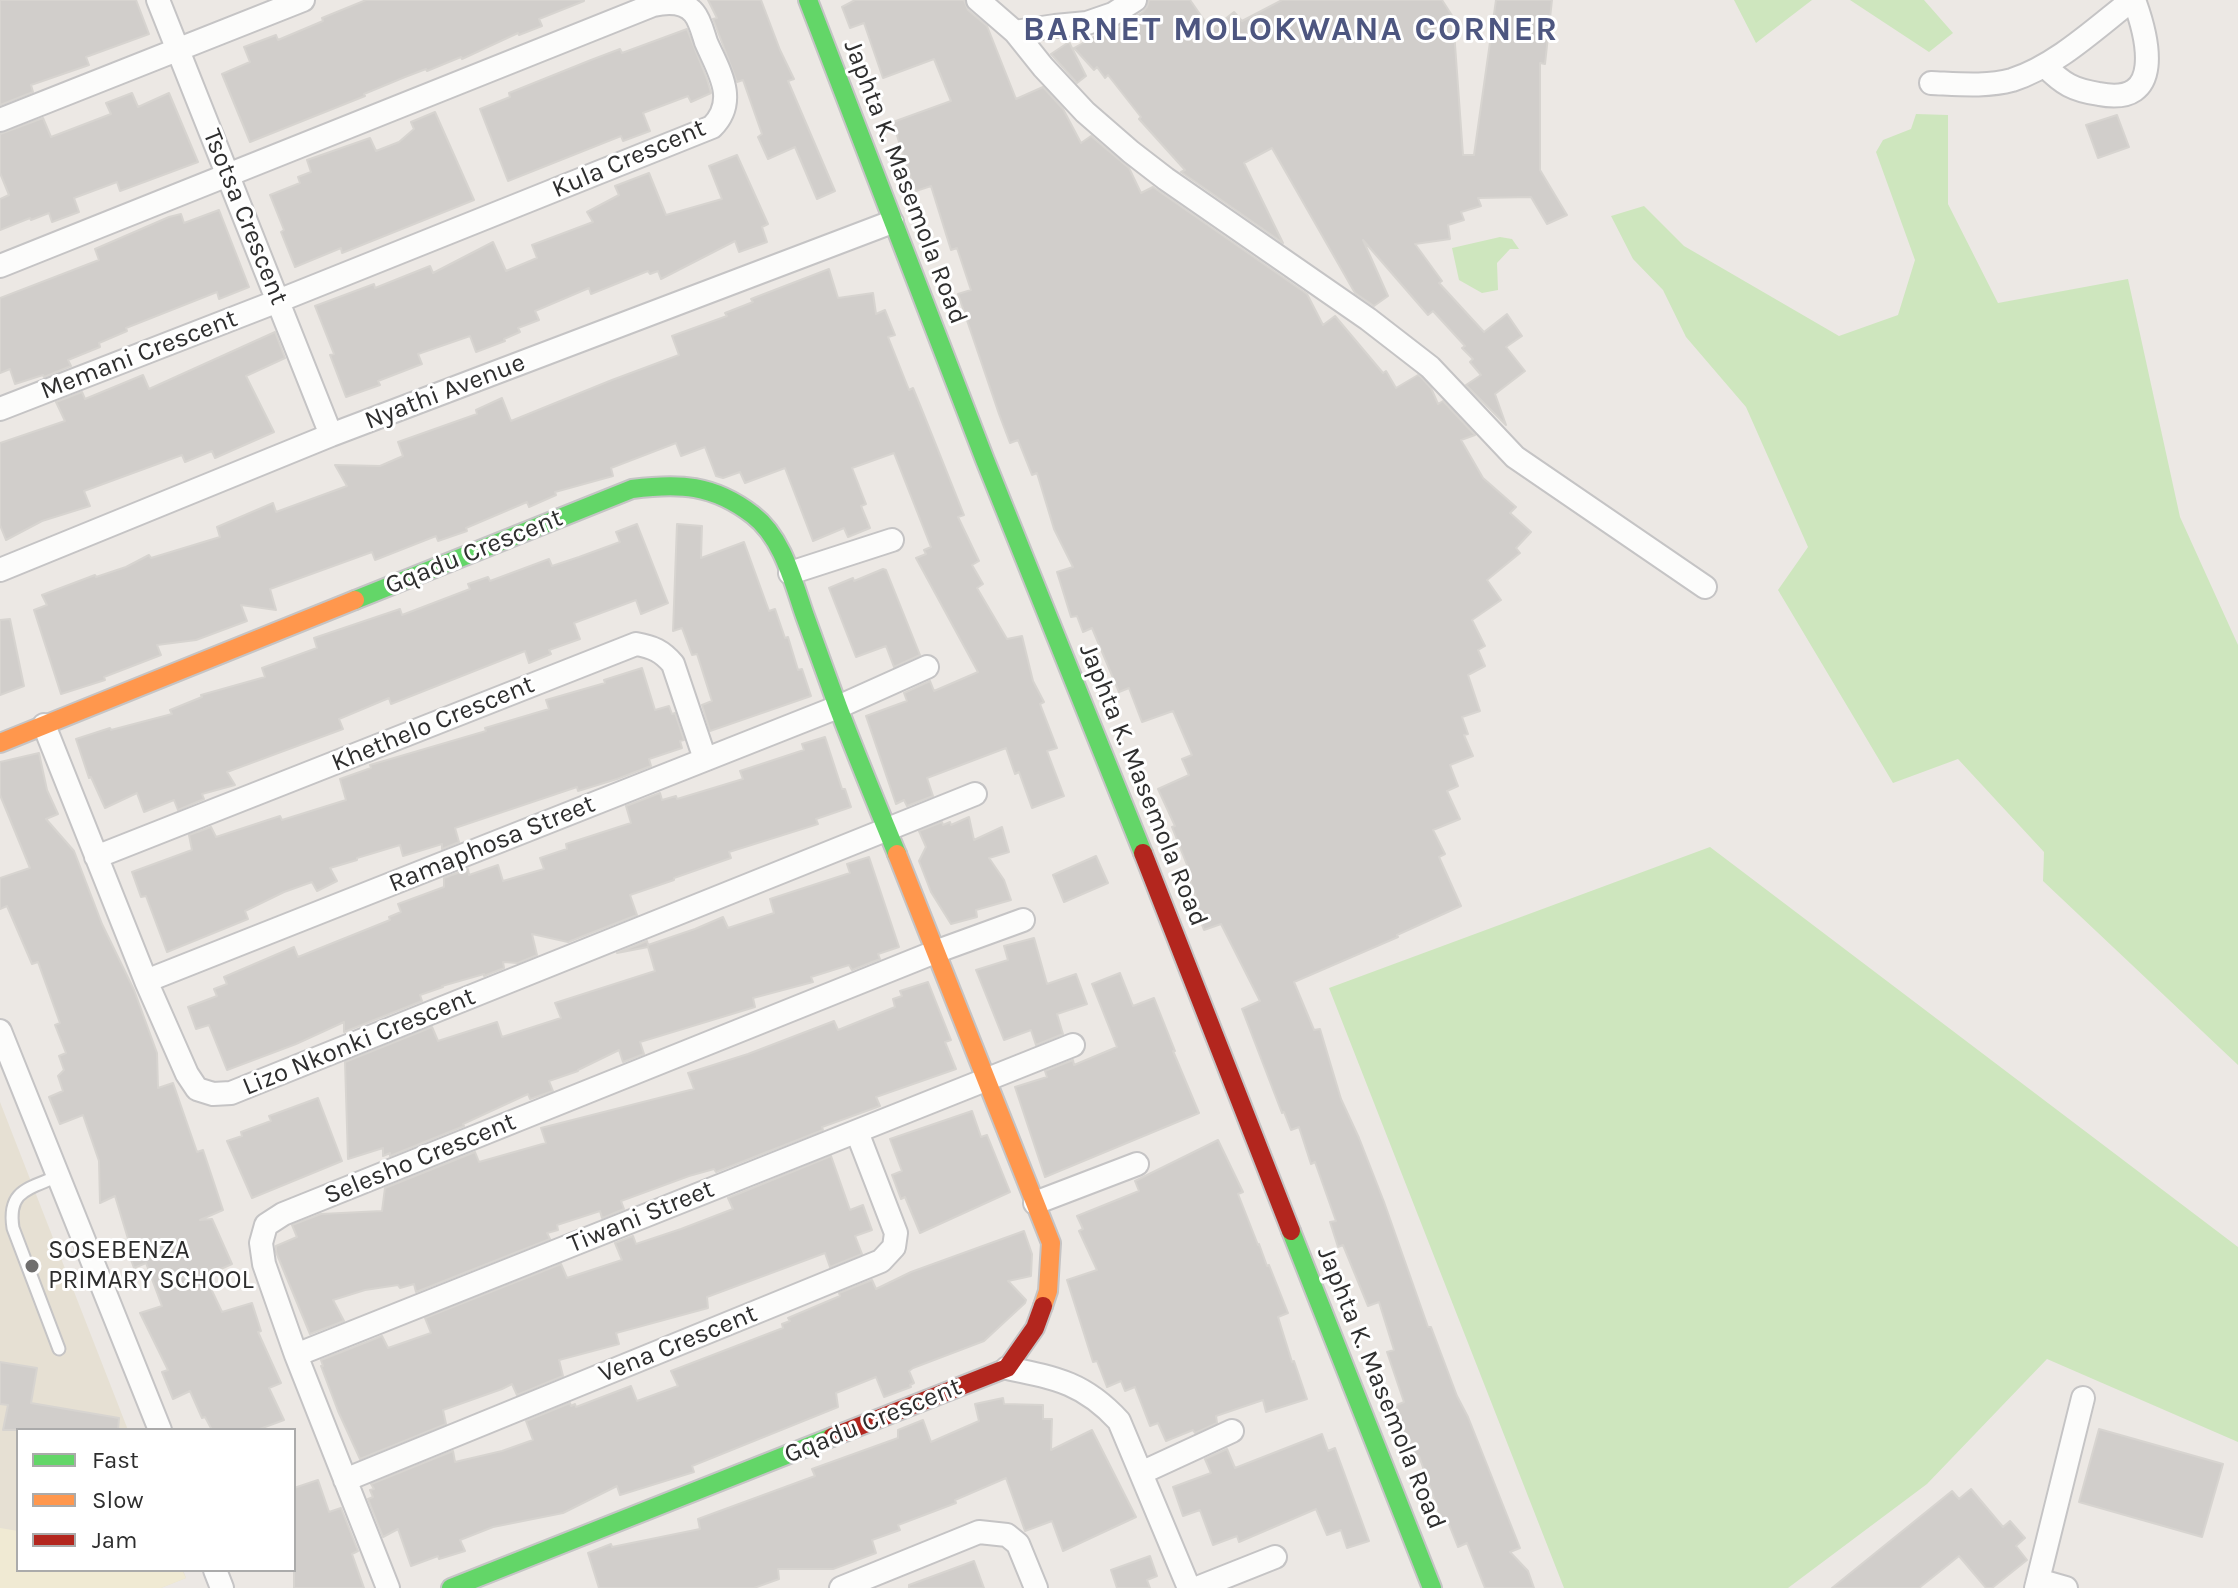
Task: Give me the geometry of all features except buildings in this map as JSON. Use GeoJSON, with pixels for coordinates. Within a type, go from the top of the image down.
{"type":"FeatureCollection","features":[{"type":"Feature","properties":{"kind":"street","name":"Tsotsa Crescent"},"geometry":{"type":"LineString","coordinates":[[158,0],[331,435]]}},
{"type":"Feature","properties":{"kind":"street"},"geometry":{"type":"LineString","coordinates":[[0,120],[303,0]]}},
{"type":"Feature","properties":{"kind":"street","name":"Japhta K. Masemola Road"},"geometry":{"type":"LineString","coordinates":[[808,0],[892,222],[1432,1588]]}},
{"type":"Feature","properties":{"kind":"street"},"geometry":{"type":"LineString","coordinates":[[978,0],[1015,32],[1085,112],[1131,152],[1368,319],[1430,367],[1515,457],[1705,587]]}},
{"type":"Feature","properties":{"kind":"street"},"geometry":{"type":"LineString","coordinates":[[1015,32],[1087,23],[1113,14],[1135,0]]}},
{"type":"Feature","properties":{"kind":"street"},"geometry":{"type":"LineString","coordinates":[[1931,83],[1974,85],[2011,80],[2045,66],[2133,0],[2144,30],[2148,57],[2142,80],[2130,94],[2122,97],[2075,89],[2061,82],[2045,66]]}},
{"type":"Feature","properties":{"kind":"street","name":"Kula Crescent"},"geometry":{"type":"LineString","coordinates":[[229,176],[653,5],[683,5],[695,14],[725,88],[725,109],[712,127],[278,301]]}},
{"type":"Feature","properties":{"kind":"street"},"geometry":{"type":"LineString","coordinates":[[0,266],[229,176]]}},
{"type":"Feature","properties":{"kind":"street","name":"Nyathi Avenue"},"geometry":{"type":"LineString","coordinates":[[0,570],[331,435],[892,222]]}},
{"type":"Feature","properties":{"kind":"street","name":"Memani Crescent"},"geometry":{"type":"LineString","coordinates":[[0,409],[278,301]]}},
{"type":"Feature","properties":{"kind":"street","name":"Gqadu Crescent"},"geometry":{"type":"LineString","coordinates":[[0,743],[632,489],[663,485],[693,486],[730,500],[755,516],[776,542],[886,830],[1051,1243],[1048,1291],[1035,1328],[1007,1368],[451,1588]]}},
{"type":"Feature","properties":{"kind":"street"},"geometry":{"type":"LineString","coordinates":[[790,573],[892,540]]}},
{"type":"Feature","properties":{"kind":"street","name":"Khethelo Crescent"},"geometry":{"type":"LineString","coordinates":[[96,857],[636,644],[652,647],[673,664],[705,759]]}},
{"type":"Feature","properties":{"kind":"street"},"geometry":{"type":"LineString","coordinates":[[838,707],[927,667]]}},
{"type":"Feature","properties":{"kind":"street","name":"Ramaphosa Street"},"geometry":{"type":"LineString","coordinates":[[146,981],[838,707]]}},
{"type":"Feature","properties":{"kind":"street","name":"Lizo Nkonki Crescent"},"geometry":{"type":"LineString","coordinates":[[44,725],[146,981],[187,1074],[197,1089],[213,1094],[231,1093],[886,830]]}},
{"type":"Feature","properties":{"kind":"street"},"geometry":{"type":"LineString","coordinates":[[886,830],[975,794]]}},
{"type":"Feature","properties":{"kind":"street"},"geometry":{"type":"LineString","coordinates":[[935,952],[1023,920]]}},
{"type":"Feature","properties":{"kind":"street","name":"Selesho Crescent"},"geometry":{"type":"LineString","coordinates":[[388,1588],[296,1355],[264,1264],[261,1243],[266,1225],[283,1214],[935,952]]}},
{"type":"Feature","properties":{"kind":"street"},"geometry":{"type":"LineString","coordinates":[[0,1031],[159,1428]]}},
{"type":"Feature","properties":{"kind":"street"},"geometry":{"type":"LineString","coordinates":[[986,1081],[1073,1045]]}},
{"type":"Feature","properties":{"kind":"street","name":"Tiwani Street"},"geometry":{"type":"LineString","coordinates":[[296,1355],[986,1081]]}},
{"type":"Feature","properties":{"kind":"street","name":"Vena Crescent"},"geometry":{"type":"LineString","coordinates":[[345,1480],[881,1261],[894,1247],[896,1233],[857,1132]]}},
{"type":"Feature","properties":{"kind":"street"},"geometry":{"type":"LineString","coordinates":[[1035,1203],[1137,1164]]}},
{"type":"Feature","properties":{"kind":"street"},"geometry":{"type":"LineString","coordinates":[[1007,1368],[1075,1386],[1102,1403],[1119,1421],[1189,1588]]}},
{"type":"Feature","properties":{"kind":"street"},"geometry":{"type":"LineString","coordinates":[[2066,1588],[2037,1584],[2083,1398]]}},
{"type":"Feature","properties":{"kind":"street"},"geometry":{"type":"LineString","coordinates":[[1141,1473],[1232,1431]]}},
{"type":"Feature","properties":{"kind":"street"},"geometry":{"type":"LineString","coordinates":[[841,1588],[979,1532],[1007,1535],[1018,1544],[1036,1588]]}},
{"type":"Feature","properties":{"kind":"street"},"geometry":{"type":"LineString","coordinates":[[1197,1588],[1275,1557]]}},
{"type":"Feature","properties":{"kind":"lane"},"geometry":{"type":"LineString","coordinates":[[58,1176],[19,1195],[5,1213],[59,1349]]}},
{"type":"Feature","properties":{"kind":"shaded area","name":"SOSEBENZA PRIMARY SCHOOL"},"geometry":{"type":"Polygon","coordinates":[[[0,1102],[127,1428],[16,1428],[16,1572],[184,1572],[186,1578],[161,1588],[0,1588],[0,1102]]]}},
{"type":"Feature","properties":{"kind":"green space"},"geometry":{"type":"Polygon","coordinates":[[[1734,0],[1812,0],[1756,43],[1734,0]]]}},
{"type":"Feature","properties":{"kind":"green space"},"geometry":{"type":"Polygon","coordinates":[[[1850,0],[1924,0],[1953,33],[1929,52],[1850,0]]]}},
{"type":"Feature","properties":{"kind":"green space"},"geometry":{"type":"Polygon","coordinates":[[[1916,114],[1948,115],[1948,204],[1998,303],[2128,279],[2180,517],[2238,645],[2238,1065],[2043,881],[2044,852],[1958,759],[1893,783],[1778,590],[1808,547],[1746,407],[1686,337],[1663,290],[1633,259],[1611,216],[1644,206],[1684,246],[1839,336],[1898,315],[1915,260],[1876,152],[1883,140],[1911,129],[1916,114]]]}},
{"type":"Feature","properties":{"kind":"green space"},"geometry":{"type":"Polygon","coordinates":[[[1500,237],[1512,239],[1519,249],[1510,249],[1497,263],[1498,290],[1482,293],[1459,280],[1452,248],[1500,237]]]}},
{"type":"Feature","properties":{"kind":"green space"},"geometry":{"type":"Polygon","coordinates":[[[1710,847],[2238,1247],[2238,1442],[2047,1359],[1927,1484],[1788,1588],[1564,1588],[1329,988],[1710,847]]]}},
{"type":"Feature","properties":{"kind":"sand"},"geometry":{"type":"Polygon","coordinates":[[[0,1528],[16,1531],[16,1572],[183,1572],[186,1578],[161,1588],[0,1588],[0,1528]]]}},
{"type":"Feature","properties":{"kind":"traffic: fast"},"geometry":{"type":"LineString","coordinates":[[808,0],[985,460],[1143,853]]}},
{"type":"Feature","properties":{"kind":"traffic: fast"},"geometry":{"type":"LineString","coordinates":[[355,600],[632,489],[680,486],[724,497],[753,515],[779,548],[845,726],[897,854]]}},
{"type":"Feature","properties":{"kind":"traffic: fast"},"geometry":{"type":"LineString","coordinates":[[1291,1231],[1432,1588]]}},
{"type":"Feature","properties":{"kind":"traffic: fast"},"geometry":{"type":"LineString","coordinates":[[451,1588],[832,1437]]}},
{"type":"Feature","properties":{"kind":"traffic: slow"},"geometry":{"type":"LineString","coordinates":[[0,743],[355,600]]}},
{"type":"Feature","properties":{"kind":"traffic: slow"},"geometry":{"type":"LineString","coordinates":[[897,854],[1051,1243],[1048,1291],[1043,1306]]}},
{"type":"Feature","properties":{"kind":"traffic: jam"},"geometry":{"type":"LineString","coordinates":[[1143,853],[1291,1231]]}},
{"type":"Feature","properties":{"kind":"traffic: jam"},"geometry":{"type":"LineString","coordinates":[[832,1437],[1007,1368],[1035,1328],[1043,1306]]}},
{"type":"Feature","properties":{"kind":"place","name":"SOSEBENZA PRIMARY SCHOOL"},"geometry":{"type":"Point","coordinates":[32,1266]}},
{"type":"Feature","properties":{"kind":"district","name":"BARNET MOLOKWANA CORNER"},"geometry":{"type":"Point","coordinates":[1291,30]}}]}
